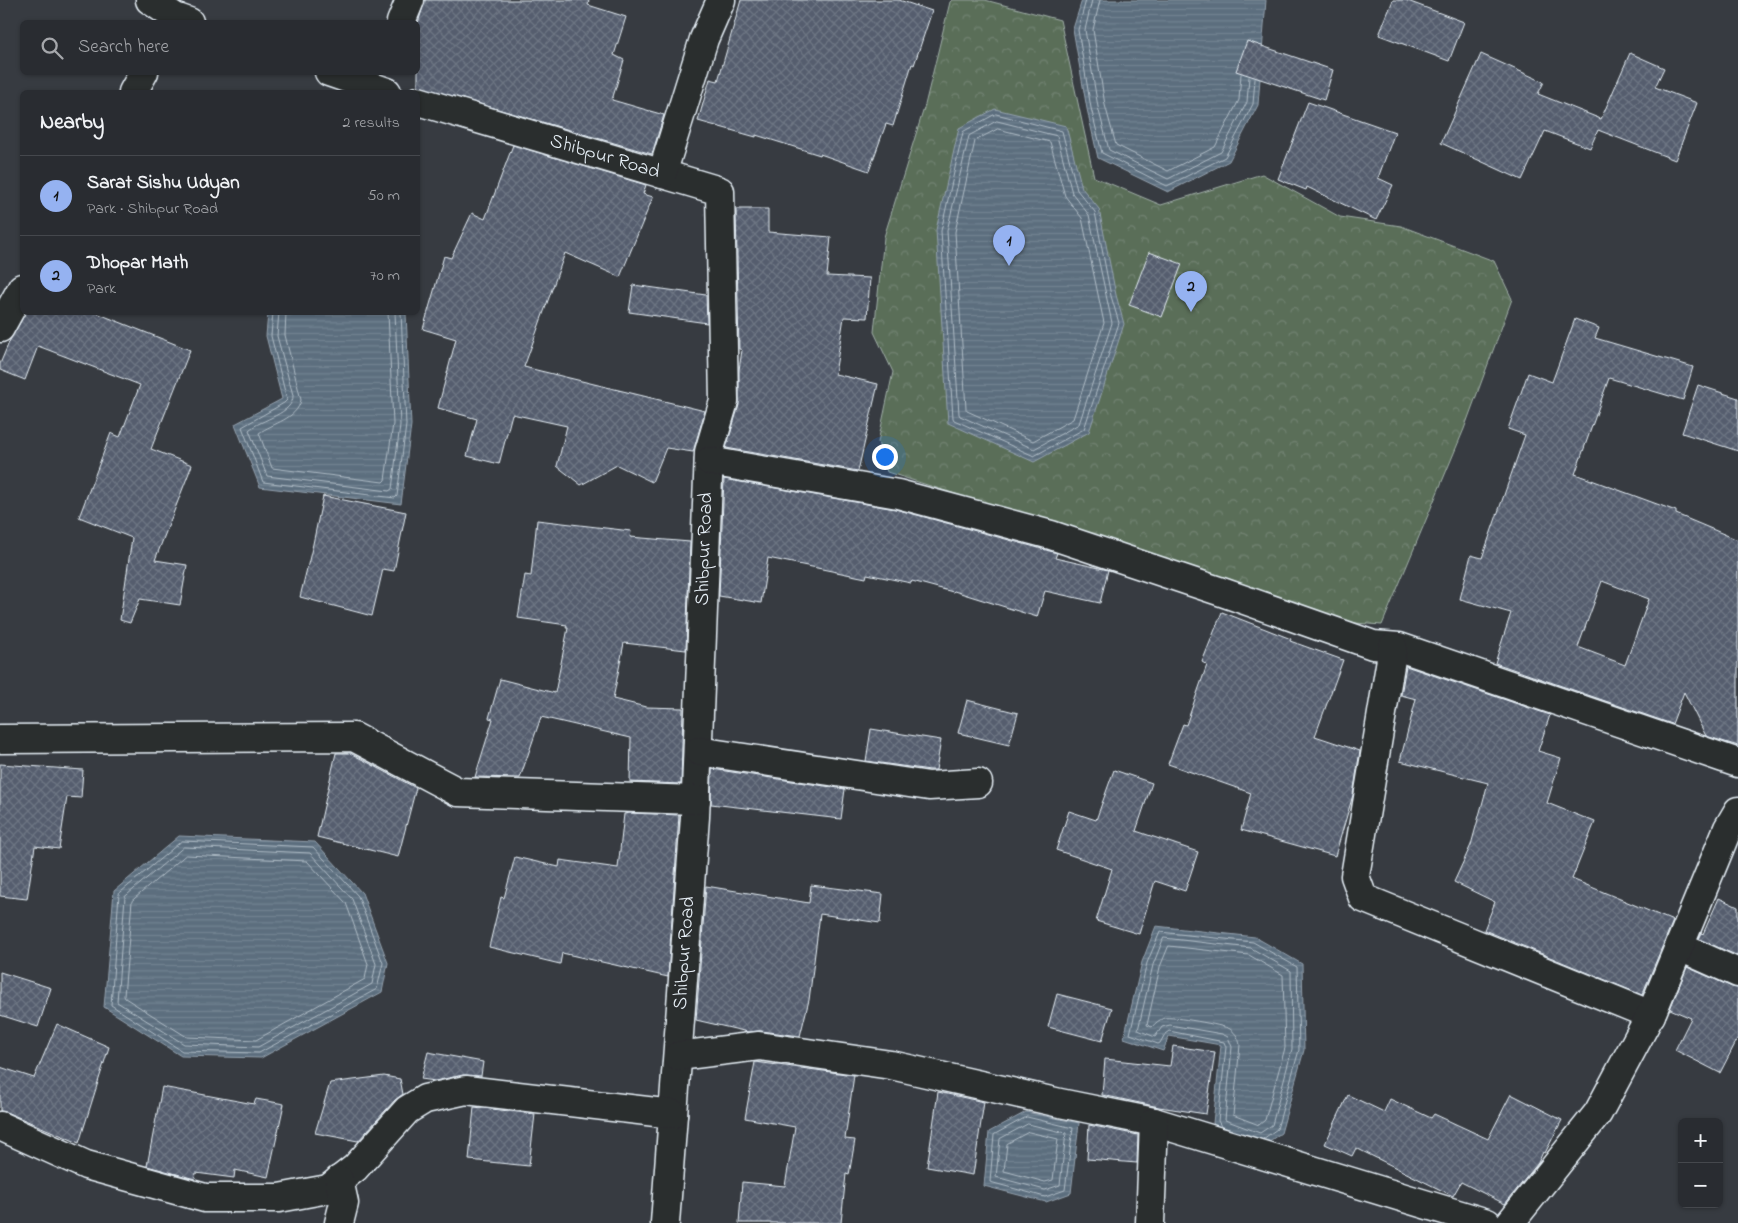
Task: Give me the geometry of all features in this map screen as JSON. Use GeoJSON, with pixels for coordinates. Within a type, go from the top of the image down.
{"type":"FeatureCollection","features":[{"type":"Feature","properties":{"kind":"street"},"geometry":{"type":"LineString","coordinates":[[150,0],[178,20]]}},
{"type":"Feature","properties":{"kind":"street"},"geometry":{"type":"LineString","coordinates":[[402,20],[410,0]]}},
{"type":"Feature","properties":{"kind":"street"},"geometry":{"type":"LineString","coordinates":[[662,174],[704,39],[721,0]]}},
{"type":"Feature","properties":{"kind":"street"},"geometry":{"type":"LineString","coordinates":[[133,90],[142,75]]}},
{"type":"Feature","properties":{"kind":"street"},"geometry":{"type":"LineString","coordinates":[[341,75],[381,85]]}},
{"type":"Feature","properties":{"kind":"street","name":"Shibpur Road"},"geometry":{"type":"LineString","coordinates":[[420,102],[720,191],[724,401],[709,452],[696,800],[665,1223]]}},
{"type":"Feature","properties":{"kind":"street"},"geometry":{"type":"LineString","coordinates":[[0,328],[20,292]]}},
{"type":"Feature","properties":{"kind":"street"},"geometry":{"type":"LineString","coordinates":[[709,461],[898,494],[1051,535],[1373,645],[1399,647],[1738,763]]}},
{"type":"Feature","properties":{"kind":"street"},"geometry":{"type":"LineString","coordinates":[[1393,647],[1355,876],[1363,898],[1651,1015]]}},
{"type":"Feature","properties":{"kind":"street"},"geometry":{"type":"LineString","coordinates":[[0,739],[354,737],[458,792],[696,800]]}},
{"type":"Feature","properties":{"kind":"street"},"geometry":{"type":"LineString","coordinates":[[698,751],[929,786],[978,783]]}},
{"type":"Feature","properties":{"kind":"street"},"geometry":{"type":"LineString","coordinates":[[1510,1223],[1598,1113],[1651,1015],[1728,828],[1738,811]]}},
{"type":"Feature","properties":{"kind":"street"},"geometry":{"type":"LineString","coordinates":[[1680,947],[1738,973]]}},
{"type":"Feature","properties":{"kind":"street"},"geometry":{"type":"LineString","coordinates":[[678,1056],[759,1046],[891,1064],[1060,1103],[1154,1122],[1487,1223]]}},
{"type":"Feature","properties":{"kind":"street"},"geometry":{"type":"LineString","coordinates":[[0,1126],[86,1165],[206,1198],[278,1198],[328,1189],[355,1168],[407,1110],[425,1099],[466,1090],[673,1114]]}},
{"type":"Feature","properties":{"kind":"street"},"geometry":{"type":"LineString","coordinates":[[1150,1223],[1154,1122]]}},
{"type":"Feature","properties":{"kind":"street"},"geometry":{"type":"LineString","coordinates":[[339,1180],[344,1203],[339,1223]]}},
{"type":"Feature","properties":{"kind":"green space"},"geometry":{"type":"Polygon","coordinates":[[[952,0],[985,0],[1060,20],[1094,177],[1161,205],[1262,174],[1340,217],[1401,226],[1494,261],[1512,299],[1464,429],[1382,625],[1355,623],[887,472],[878,442],[893,372],[874,332],[884,237],[925,105],[952,0]]]}},
{"type":"Feature","properties":{"kind":"water"},"geometry":{"type":"Polygon","coordinates":[[[1082,0],[1266,0],[1258,105],[1229,161],[1168,192],[1098,158],[1073,29],[1082,0]]]}},
{"type":"Feature","properties":{"kind":"water"},"geometry":{"type":"Polygon","coordinates":[[[995,109],[1066,126],[1082,188],[1099,209],[1116,295],[1124,324],[1089,432],[1034,462],[948,423],[936,230],[959,128],[995,109]]]}},
{"type":"Feature","properties":{"kind":"water"},"geometry":{"type":"Polygon","coordinates":[[[268,315],[406,315],[411,425],[401,504],[260,487],[235,424],[282,399],[266,336],[268,315]]]}},
{"type":"Feature","properties":{"kind":"water"},"geometry":{"type":"Polygon","coordinates":[[[179,836],[315,842],[362,893],[388,963],[382,992],[261,1058],[181,1056],[104,1007],[114,891],[179,836]]]}},
{"type":"Feature","properties":{"kind":"water"},"geometry":{"type":"Polygon","coordinates":[[[1156,926],[1255,937],[1302,964],[1304,1050],[1281,1133],[1261,1147],[1218,1130],[1213,1123],[1221,1045],[1169,1036],[1163,1051],[1124,1038],[1142,962],[1156,926]]]}},
{"type":"Feature","properties":{"kind":"water"},"geometry":{"type":"Polygon","coordinates":[[[1026,1112],[1079,1123],[1071,1193],[1046,1202],[984,1186],[989,1132],[1026,1112]]]}},
{"type":"Feature","properties":{"kind":"building"},"geometry":{"type":"Polygon","coordinates":[[[425,0],[589,0],[588,5],[626,17],[614,55],[624,60],[612,100],[664,115],[652,154],[418,86],[418,75],[420,75],[419,20],[425,0]]]}},
{"type":"Feature","properties":{"kind":"building"},"geometry":{"type":"Polygon","coordinates":[[[741,0],[899,0],[932,11],[914,65],[912,64],[893,126],[886,124],[869,171],[756,135],[756,137],[698,121],[710,79],[718,81],[741,0]]]}},
{"type":"Feature","properties":{"kind":"building"},"geometry":{"type":"Polygon","coordinates":[[[1393,0],[1405,0],[1464,22],[1449,61],[1379,35],[1393,0]]]}},
{"type":"Feature","properties":{"kind":"building"},"geometry":{"type":"Polygon","coordinates":[[[1247,41],[1333,70],[1324,100],[1236,71],[1247,41]]]}},
{"type":"Feature","properties":{"kind":"building"},"geometry":{"type":"Polygon","coordinates":[[[1630,53],[1664,68],[1655,87],[1697,103],[1675,160],[1598,130],[1590,148],[1545,131],[1522,180],[1441,143],[1481,54],[1544,82],[1538,94],[1601,119],[1630,53]]]}},
{"type":"Feature","properties":{"kind":"building"},"geometry":{"type":"Polygon","coordinates":[[[1308,102],[1395,132],[1378,178],[1393,185],[1376,220],[1307,187],[1306,190],[1278,179],[1308,102]]]}},
{"type":"Feature","properties":{"kind":"building"},"geometry":{"type":"Polygon","coordinates":[[[513,145],[646,185],[643,194],[653,197],[620,277],[565,253],[524,367],[705,411],[693,452],[666,448],[652,482],[617,465],[581,485],[557,466],[567,426],[512,414],[499,464],[467,456],[477,419],[438,408],[456,339],[423,329],[444,256],[451,258],[472,213],[485,219],[513,145]]]}},
{"type":"Feature","properties":{"kind":"building"},"geometry":{"type":"Polygon","coordinates":[[[736,209],[768,209],[768,232],[831,237],[827,276],[870,278],[867,318],[844,317],[835,374],[878,384],[858,471],[726,448],[739,405],[739,370],[742,350],[739,349],[736,209]]]}},
{"type":"Feature","properties":{"kind":"building"},"geometry":{"type":"Polygon","coordinates":[[[1149,252],[1182,264],[1162,317],[1129,305],[1149,252]]]}},
{"type":"Feature","properties":{"kind":"building"},"geometry":{"type":"Polygon","coordinates":[[[633,285],[706,295],[707,323],[629,312],[633,285]]]}},
{"type":"Feature","properties":{"kind":"building"},"geometry":{"type":"Polygon","coordinates":[[[24,315],[102,315],[190,350],[151,449],[192,465],[155,560],[187,565],[180,605],[140,599],[130,623],[120,620],[132,538],[79,517],[111,433],[120,437],[140,385],[38,346],[25,380],[0,370],[0,364],[10,340],[24,315]]]}},
{"type":"Feature","properties":{"kind":"building"},"geometry":{"type":"Polygon","coordinates":[[[1575,319],[1599,328],[1595,338],[1693,367],[1683,400],[1609,378],[1575,474],[1676,511],[1676,514],[1738,540],[1738,746],[1706,736],[1684,692],[1672,724],[1495,663],[1511,613],[1460,599],[1471,555],[1482,558],[1525,435],[1508,429],[1528,373],[1552,382],[1575,319]],[[1602,581],[1578,647],[1625,665],[1649,599],[1602,581]]]}},
{"type":"Feature","properties":{"kind":"building"},"geometry":{"type":"Polygon","coordinates":[[[1698,385],[1738,398],[1738,451],[1682,433],[1698,385]]]}},
{"type":"Feature","properties":{"kind":"building"},"geometry":{"type":"Polygon","coordinates":[[[724,479],[895,509],[1057,553],[1055,558],[1108,570],[1100,603],[1045,591],[1037,617],[954,591],[912,581],[911,583],[867,574],[866,578],[768,558],[761,603],[719,596],[724,479]]]}},
{"type":"Feature","properties":{"kind":"building"},"geometry":{"type":"Polygon","coordinates":[[[323,496],[406,512],[394,571],[383,569],[372,616],[300,597],[323,496]]]}},
{"type":"Feature","properties":{"kind":"building"},"geometry":{"type":"Polygon","coordinates":[[[537,520],[631,531],[630,537],[690,542],[686,650],[624,643],[613,699],[646,707],[683,708],[681,784],[630,782],[631,738],[541,717],[520,778],[475,777],[493,719],[489,718],[500,679],[555,693],[568,628],[566,628],[567,625],[518,618],[525,575],[531,576],[537,520]]]}},
{"type":"Feature","properties":{"kind":"building"},"geometry":{"type":"Polygon","coordinates":[[[1222,612],[1291,639],[1290,641],[1343,660],[1315,736],[1360,751],[1353,795],[1335,856],[1241,830],[1251,793],[1168,764],[1183,724],[1186,725],[1207,665],[1202,662],[1222,612]]]}},
{"type":"Feature","properties":{"kind":"building"},"geometry":{"type":"Polygon","coordinates":[[[1406,666],[1550,715],[1538,751],[1561,758],[1547,803],[1595,822],[1572,879],[1673,921],[1642,995],[1484,930],[1495,902],[1454,882],[1471,845],[1488,783],[1400,761],[1416,699],[1401,695],[1406,666]]]}},
{"type":"Feature","properties":{"kind":"building"},"geometry":{"type":"Polygon","coordinates":[[[967,700],[1018,713],[1009,745],[958,733],[967,700]]]}},
{"type":"Feature","properties":{"kind":"building"},"geometry":{"type":"Polygon","coordinates":[[[871,729],[941,740],[936,770],[866,761],[871,729]]]}},
{"type":"Feature","properties":{"kind":"building"},"geometry":{"type":"Polygon","coordinates":[[[336,753],[350,753],[416,788],[398,857],[317,837],[336,753]]]}},
{"type":"Feature","properties":{"kind":"building"},"geometry":{"type":"Polygon","coordinates":[[[0,764],[83,770],[81,798],[67,797],[59,849],[35,846],[27,899],[0,896],[0,764]]]}},
{"type":"Feature","properties":{"kind":"building"},"geometry":{"type":"Polygon","coordinates":[[[712,769],[845,789],[841,819],[711,804],[712,769]]]}},
{"type":"Feature","properties":{"kind":"building"},"geometry":{"type":"Polygon","coordinates":[[[1114,770],[1152,783],[1136,831],[1198,852],[1185,891],[1155,881],[1139,934],[1096,921],[1112,869],[1056,850],[1069,811],[1096,820],[1114,770]]]}},
{"type":"Feature","properties":{"kind":"building"},"geometry":{"type":"Polygon","coordinates":[[[624,814],[679,815],[668,977],[562,953],[560,964],[489,947],[501,897],[504,898],[515,857],[559,867],[560,860],[618,868],[624,814]]]}},
{"type":"Feature","properties":{"kind":"building"},"geometry":{"type":"Polygon","coordinates":[[[811,885],[883,894],[880,923],[820,914],[809,1000],[800,1036],[761,1031],[748,1032],[696,1020],[706,886],[809,903],[811,885]]]}},
{"type":"Feature","properties":{"kind":"building"},"geometry":{"type":"Polygon","coordinates":[[[1719,898],[1738,907],[1738,956],[1699,939],[1719,898]]]}},
{"type":"Feature","properties":{"kind":"building"},"geometry":{"type":"Polygon","coordinates":[[[1687,967],[1738,988],[1738,1038],[1720,1073],[1675,1050],[1691,1018],[1670,1009],[1687,967]]]}},
{"type":"Feature","properties":{"kind":"building"},"geometry":{"type":"Polygon","coordinates":[[[0,972],[51,988],[38,1027],[0,1015],[0,972]]]}},
{"type":"Feature","properties":{"kind":"building"},"geometry":{"type":"Polygon","coordinates":[[[1057,994],[1112,1008],[1102,1041],[1048,1027],[1057,994]]]}},
{"type":"Feature","properties":{"kind":"building"},"geometry":{"type":"Polygon","coordinates":[[[57,1024],[109,1047],[79,1143],[0,1111],[0,1067],[34,1078],[57,1024]]]}},
{"type":"Feature","properties":{"kind":"building"},"geometry":{"type":"Polygon","coordinates":[[[1173,1046],[1215,1052],[1206,1114],[1159,1107],[1102,1095],[1105,1059],[1170,1066],[1173,1046]]]}},
{"type":"Feature","properties":{"kind":"building"},"geometry":{"type":"Polygon","coordinates":[[[428,1052],[483,1062],[481,1076],[463,1075],[435,1081],[421,1079],[428,1052]]]}},
{"type":"Feature","properties":{"kind":"building"},"geometry":{"type":"Polygon","coordinates":[[[755,1062],[854,1075],[845,1139],[855,1140],[849,1175],[846,1174],[841,1223],[739,1223],[742,1182],[785,1186],[795,1127],[745,1118],[755,1062]]]}},
{"type":"Feature","properties":{"kind":"building"},"geometry":{"type":"Polygon","coordinates":[[[384,1076],[400,1079],[403,1094],[395,1100],[358,1141],[315,1133],[330,1083],[384,1076]]]}},
{"type":"Feature","properties":{"kind":"building"},"geometry":{"type":"Polygon","coordinates":[[[162,1087],[254,1104],[256,1099],[284,1104],[268,1177],[235,1170],[234,1178],[196,1173],[195,1179],[147,1166],[162,1087]]]}},
{"type":"Feature","properties":{"kind":"building"},"geometry":{"type":"Polygon","coordinates":[[[938,1092],[984,1102],[973,1175],[927,1167],[938,1092]]]}},
{"type":"Feature","properties":{"kind":"building"},"geometry":{"type":"Polygon","coordinates":[[[1511,1094],[1562,1120],[1545,1153],[1543,1152],[1538,1163],[1505,1204],[1461,1182],[1453,1196],[1356,1148],[1352,1156],[1325,1144],[1348,1095],[1384,1112],[1390,1099],[1431,1118],[1434,1114],[1488,1139],[1511,1094]]]}},
{"type":"Feature","properties":{"kind":"building"},"geometry":{"type":"Polygon","coordinates":[[[474,1107],[535,1114],[529,1166],[469,1160],[474,1107]]]}},
{"type":"Feature","properties":{"kind":"building"},"geometry":{"type":"Polygon","coordinates":[[[1089,1125],[1138,1135],[1137,1163],[1087,1159],[1089,1125]]]}},
{"type":"Feature","properties":{"kind":"place","name":"Sarat Sishu Udyan"},"geometry":{"type":"Point","coordinates":[1009,266]}},
{"type":"Feature","properties":{"kind":"place","name":"Dhopar Math"},"geometry":{"type":"Point","coordinates":[1191,312]}}]}
